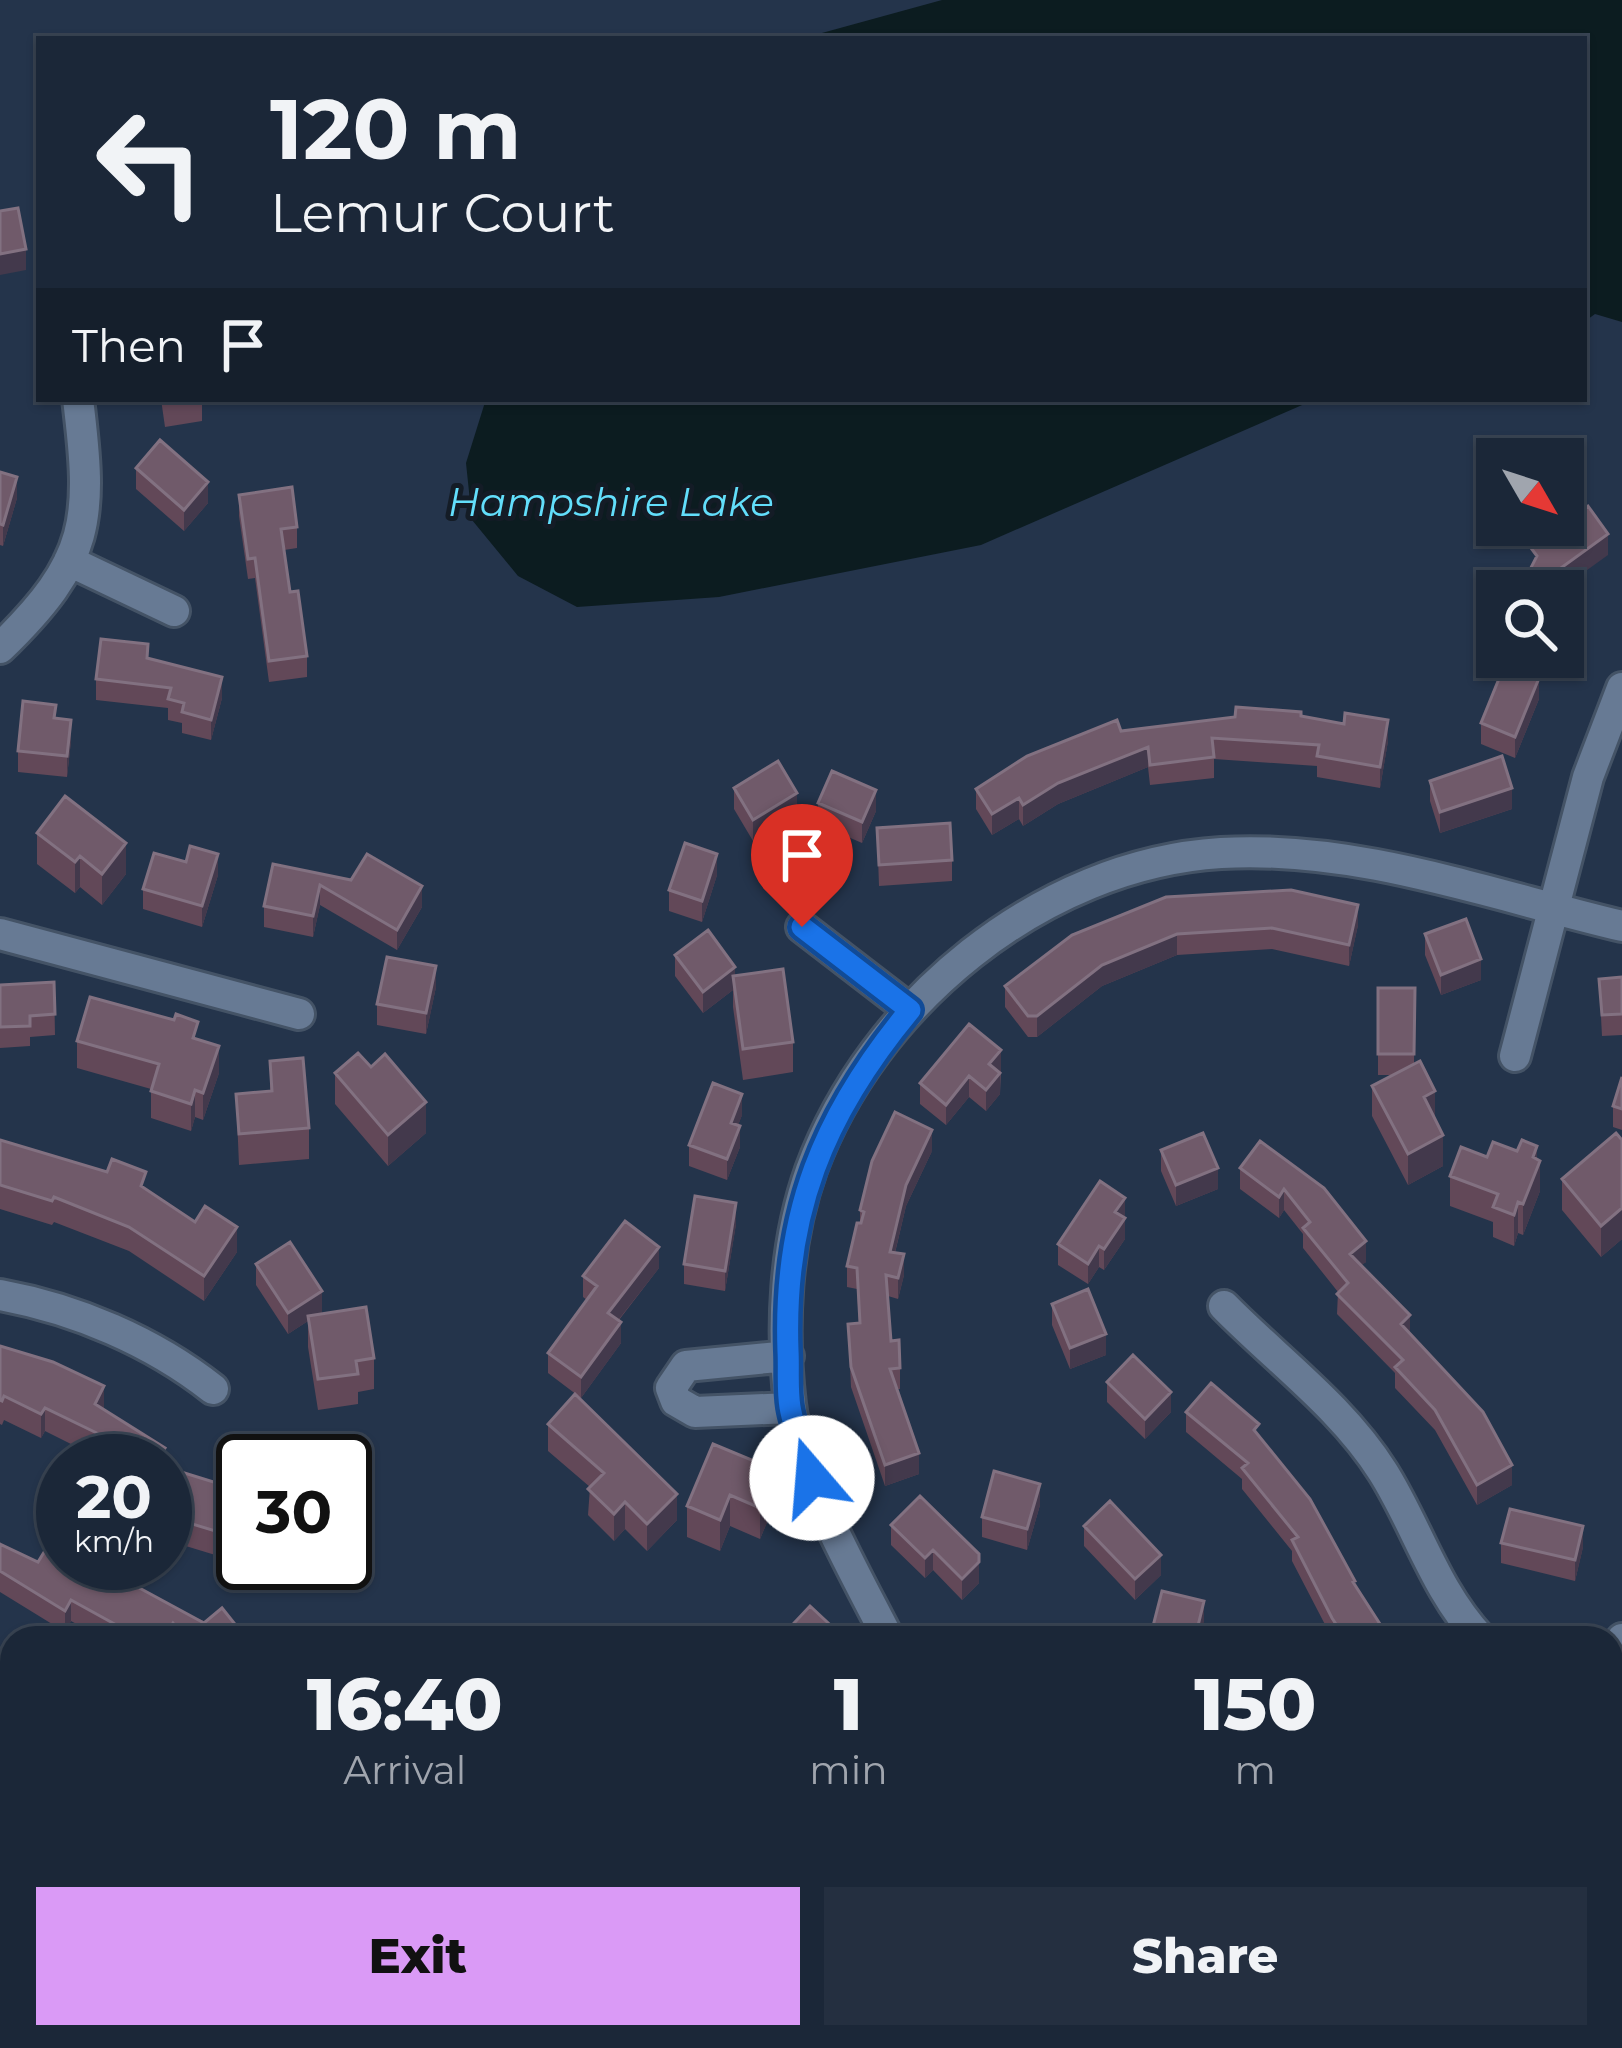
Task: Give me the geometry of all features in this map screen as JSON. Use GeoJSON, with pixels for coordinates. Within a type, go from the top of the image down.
{"type":"FeatureCollection","features":[{"type":"Feature","properties":{"kind":"street"},"geometry":{"type":"LineString","coordinates":[[0,648],[34,612],[70,561],[80,538],[88,491],[78,402]]}},
{"type":"Feature","properties":{"kind":"street"},"geometry":{"type":"LineString","coordinates":[[70,561],[174,610]]}},
{"type":"Feature","properties":{"kind":"street"},"geometry":{"type":"LineString","coordinates":[[1515,1055],[1588,776],[1622,688]]}},
{"type":"Feature","properties":{"kind":"street"},"geometry":{"type":"LineString","coordinates":[[883,1626],[821,1500],[790,1408],[789,1263],[812,1167],[860,1075],[910,1010],[955,968],[1049,904],[1124,874],[1190,857],[1314,855],[1427,875],[1622,926]]}},
{"type":"Feature","properties":{"kind":"street"},"geometry":{"type":"LineString","coordinates":[[802,927],[910,1010]]}},
{"type":"Feature","properties":{"kind":"street"},"geometry":{"type":"LineString","coordinates":[[0,934],[299,1014]]}},
{"type":"Feature","properties":{"kind":"street"},"geometry":{"type":"LineString","coordinates":[[0,1295],[63,1310],[97,1324],[182,1365],[213,1389]]}},
{"type":"Feature","properties":{"kind":"street"},"geometry":{"type":"LineString","coordinates":[[1224,1306],[1330,1406],[1362,1443],[1383,1472],[1438,1579],[1471,1626]]}},
{"type":"Feature","properties":{"kind":"street"},"geometry":{"type":"LineString","coordinates":[[788,1356],[686,1366],[670,1388],[676,1401],[694,1412],[790,1408]]}},
{"type":"Feature","properties":{"kind":"water"},"geometry":{"type":"Polygon","coordinates":[[[942,0],[1622,0],[1622,322],[1595,314],[1587,320],[1587,36],[811,36],[942,0]]]}},
{"type":"Feature","properties":{"kind":"water","name":"Hampshire Lake"},"geometry":{"type":"Polygon","coordinates":[[[485,402],[1309,402],[981,545],[719,597],[577,607],[518,576],[472,520],[466,463],[485,402]]]}},
{"type":"Feature","properties":{"kind":"building"},"geometry":{"type":"Polygon","coordinates":[[[18,208],[26,249],[0,254],[0,211],[18,208]]]}},
{"type":"Feature","properties":{"kind":"building"},"geometry":{"type":"Polygon","coordinates":[[[160,440],[208,482],[184,510],[136,468],[160,440]]]}},
{"type":"Feature","properties":{"kind":"building"},"geometry":{"type":"Polygon","coordinates":[[[0,472],[17,477],[3,525],[0,524],[0,472]]]}},
{"type":"Feature","properties":{"kind":"building"},"geometry":{"type":"Polygon","coordinates":[[[292,487],[297,527],[281,529],[290,592],[298,591],[307,656],[269,661],[255,558],[248,559],[239,495],[292,487]]]}},
{"type":"Feature","properties":{"kind":"building"},"geometry":{"type":"Polygon","coordinates":[[[1588,506],[1608,534],[1558,570],[1530,570],[1537,556],[1534,546],[1584,546],[1584,509],[1588,506]]]}},
{"type":"Feature","properties":{"kind":"building"},"geometry":{"type":"Polygon","coordinates":[[[101,639],[148,644],[147,658],[222,677],[211,720],[182,712],[184,703],[168,699],[171,688],[96,679],[101,639]]]}},
{"type":"Feature","properties":{"kind":"building"},"geometry":{"type":"Polygon","coordinates":[[[1499,678],[1539,678],[1515,737],[1481,723],[1499,678]]]}},
{"type":"Feature","properties":{"kind":"building"},"geometry":{"type":"Polygon","coordinates":[[[23,701],[56,705],[54,718],[71,720],[67,756],[18,751],[23,701]]]}},
{"type":"Feature","properties":{"kind":"building"},"geometry":{"type":"Polygon","coordinates":[[[1236,707],[1301,712],[1301,716],[1344,724],[1345,713],[1388,720],[1380,767],[1317,756],[1319,745],[1212,738],[1214,757],[1150,765],[1148,747],[1058,783],[1023,805],[1019,798],[992,814],[976,789],[1027,756],[1117,720],[1121,731],[1235,717],[1236,707]]]}},
{"type":"Feature","properties":{"kind":"building"},"geometry":{"type":"Polygon","coordinates":[[[1502,756],[1512,788],[1440,812],[1430,781],[1502,756]]]}},
{"type":"Feature","properties":{"kind":"building"},"geometry":{"type":"Polygon","coordinates":[[[778,761],[797,793],[753,820],[734,788],[778,761]]]}},
{"type":"Feature","properties":{"kind":"building"},"geometry":{"type":"Polygon","coordinates":[[[832,771],[876,790],[862,822],[818,803],[832,771]]]}},
{"type":"Feature","properties":{"kind":"building"},"geometry":{"type":"Polygon","coordinates":[[[65,796],[126,843],[102,874],[80,856],[75,862],[37,833],[65,796]]]}},
{"type":"Feature","properties":{"kind":"building"},"geometry":{"type":"Polygon","coordinates":[[[950,823],[952,860],[879,865],[877,828],[950,823]]]}},
{"type":"Feature","properties":{"kind":"building"},"geometry":{"type":"Polygon","coordinates":[[[685,843],[717,854],[702,901],[669,890],[685,843]]]}},
{"type":"Feature","properties":{"kind":"building"},"geometry":{"type":"Polygon","coordinates":[[[190,846],[218,854],[202,906],[143,889],[154,853],[186,862],[190,846]]]}},
{"type":"Feature","properties":{"kind":"building"},"geometry":{"type":"Polygon","coordinates":[[[367,854],[422,886],[397,930],[320,885],[313,916],[264,906],[273,864],[351,880],[367,854]]]}},
{"type":"Feature","properties":{"kind":"building"},"geometry":{"type":"Polygon","coordinates":[[[1291,890],[1358,905],[1349,945],[1272,928],[1177,934],[1102,965],[1037,1016],[1028,1016],[1005,986],[1072,935],[1166,897],[1291,890]]]}},
{"type":"Feature","properties":{"kind":"building"},"geometry":{"type":"Polygon","coordinates":[[[1466,919],[1481,959],[1441,975],[1425,934],[1466,919]]]}},
{"type":"Feature","properties":{"kind":"building"},"geometry":{"type":"Polygon","coordinates":[[[708,930],[735,967],[703,992],[675,955],[708,930]]]}},
{"type":"Feature","properties":{"kind":"building"},"geometry":{"type":"Polygon","coordinates":[[[387,957],[436,966],[426,1013],[377,1004],[387,957]]]}},
{"type":"Feature","properties":{"kind":"building"},"geometry":{"type":"Polygon","coordinates":[[[783,969],[793,1042],[743,1049],[733,976],[783,969]]]}},
{"type":"Feature","properties":{"kind":"building"},"geometry":{"type":"Polygon","coordinates":[[[1622,977],[1622,1014],[1602,1015],[1599,979],[1622,977]]]}},
{"type":"Feature","properties":{"kind":"building"},"geometry":{"type":"Polygon","coordinates":[[[54,982],[55,1014],[30,1016],[30,1026],[0,1027],[0,985],[54,982]]]}},
{"type":"Feature","properties":{"kind":"building"},"geometry":{"type":"Polygon","coordinates":[[[1378,988],[1415,988],[1414,1054],[1378,1054],[1378,988]]]}},
{"type":"Feature","properties":{"kind":"building"},"geometry":{"type":"Polygon","coordinates":[[[90,997],[198,1022],[193,1038],[219,1046],[203,1093],[195,1090],[191,1104],[151,1091],[159,1064],[77,1041],[90,997]]]}},
{"type":"Feature","properties":{"kind":"building"},"geometry":{"type":"Polygon","coordinates":[[[969,1024],[1001,1050],[989,1064],[1000,1073],[986,1090],[969,1076],[946,1105],[920,1083],[969,1024]]]}},
{"type":"Feature","properties":{"kind":"building"},"geometry":{"type":"Polygon","coordinates":[[[358,1053],[371,1067],[385,1054],[426,1102],[388,1135],[335,1073],[358,1053]]]}},
{"type":"Feature","properties":{"kind":"building"},"geometry":{"type":"Polygon","coordinates":[[[303,1058],[309,1128],[239,1134],[236,1094],[272,1091],[270,1061],[303,1058]]]}},
{"type":"Feature","properties":{"kind":"building"},"geometry":{"type":"Polygon","coordinates":[[[1420,1061],[1435,1091],[1424,1097],[1443,1135],[1408,1154],[1372,1086],[1420,1061]]]}},
{"type":"Feature","properties":{"kind":"building"},"geometry":{"type":"Polygon","coordinates":[[[1622,1077],[1622,1109],[1613,1106],[1622,1077]]]}},
{"type":"Feature","properties":{"kind":"building"},"geometry":{"type":"Polygon","coordinates":[[[713,1083],[742,1094],[731,1123],[740,1126],[727,1159],[689,1145],[713,1083]]]}},
{"type":"Feature","properties":{"kind":"building"},"geometry":{"type":"Polygon","coordinates":[[[895,1112],[932,1130],[906,1185],[890,1252],[904,1254],[898,1278],[886,1275],[891,1341],[899,1340],[900,1368],[890,1369],[919,1453],[885,1465],[851,1367],[848,1324],[860,1323],[857,1268],[847,1266],[864,1212],[860,1210],[872,1161],[895,1112]]]}},
{"type":"Feature","properties":{"kind":"building"},"geometry":{"type":"Polygon","coordinates":[[[1203,1133],[1218,1168],[1176,1185],[1161,1150],[1203,1133]]]}},
{"type":"Feature","properties":{"kind":"building"},"geometry":{"type":"Polygon","coordinates":[[[1616,1133],[1622,1140],[1622,1208],[1601,1226],[1562,1179],[1616,1133]]]}},
{"type":"Feature","properties":{"kind":"building"},"geometry":{"type":"Polygon","coordinates":[[[0,1140],[107,1172],[112,1159],[146,1172],[141,1186],[195,1222],[205,1206],[237,1227],[204,1276],[129,1227],[54,1197],[52,1201],[0,1185],[0,1140]]]}},
{"type":"Feature","properties":{"kind":"building"},"geometry":{"type":"Polygon","coordinates":[[[1522,1140],[1537,1146],[1533,1157],[1540,1161],[1514,1215],[1493,1207],[1498,1194],[1450,1176],[1461,1147],[1487,1157],[1493,1142],[1517,1151],[1522,1140]]]}},
{"type":"Feature","properties":{"kind":"building"},"geometry":{"type":"Polygon","coordinates":[[[1260,1141],[1324,1188],[1366,1241],[1350,1254],[1410,1315],[1401,1324],[1483,1412],[1512,1465],[1477,1485],[1435,1410],[1395,1367],[1403,1360],[1337,1294],[1348,1283],[1303,1228],[1310,1222],[1284,1189],[1279,1197],[1240,1168],[1260,1141]]]}},
{"type":"Feature","properties":{"kind":"building"},"geometry":{"type":"Polygon","coordinates":[[[1100,1181],[1125,1198],[1115,1212],[1125,1218],[1088,1264],[1058,1244],[1100,1181]]]}},
{"type":"Feature","properties":{"kind":"building"},"geometry":{"type":"Polygon","coordinates":[[[695,1196],[736,1203],[725,1271],[684,1264],[695,1196]]]}},
{"type":"Feature","properties":{"kind":"building"},"geometry":{"type":"Polygon","coordinates":[[[625,1221],[659,1247],[608,1313],[621,1322],[581,1377],[548,1353],[597,1286],[583,1276],[625,1221]]]}},
{"type":"Feature","properties":{"kind":"building"},"geometry":{"type":"Polygon","coordinates":[[[290,1242],[322,1291],[288,1313],[256,1264],[290,1242]]]}},
{"type":"Feature","properties":{"kind":"building"},"geometry":{"type":"Polygon","coordinates":[[[1088,1289],[1106,1334],[1070,1348],[1052,1304],[1088,1289]]]}},
{"type":"Feature","properties":{"kind":"building"},"geometry":{"type":"Polygon","coordinates":[[[366,1307],[374,1358],[356,1361],[358,1374],[318,1379],[308,1316],[366,1307]]]}},
{"type":"Feature","properties":{"kind":"building"},"geometry":{"type":"Polygon","coordinates":[[[0,1346],[53,1362],[104,1386],[95,1404],[143,1434],[99,1434],[45,1408],[41,1414],[4,1396],[0,1400],[0,1346]]]}},
{"type":"Feature","properties":{"kind":"building"},"geometry":{"type":"Polygon","coordinates":[[[1133,1355],[1171,1392],[1145,1419],[1107,1382],[1133,1355]]]}},
{"type":"Feature","properties":{"kind":"building"},"geometry":{"type":"Polygon","coordinates":[[[1211,1383],[1259,1424],[1254,1430],[1310,1499],[1381,1626],[1337,1626],[1292,1540],[1298,1537],[1242,1468],[1248,1463],[1186,1412],[1211,1383]]]}},
{"type":"Feature","properties":{"kind":"building"},"geometry":{"type":"Polygon","coordinates":[[[575,1394],[677,1494],[647,1524],[625,1502],[614,1514],[588,1489],[604,1473],[548,1424],[575,1394]]]}},
{"type":"Feature","properties":{"kind":"building"},"geometry":{"type":"Polygon","coordinates":[[[713,1444],[776,1470],[760,1508],[730,1495],[720,1520],[687,1506],[713,1444]]]}},
{"type":"Feature","properties":{"kind":"building"},"geometry":{"type":"Polygon","coordinates":[[[994,1471],[1040,1484],[1027,1529],[982,1517],[994,1471]]]}},
{"type":"Feature","properties":{"kind":"building"},"geometry":{"type":"Polygon","coordinates":[[[192,1475],[216,1483],[216,1531],[192,1524],[192,1475]]]}},
{"type":"Feature","properties":{"kind":"building"},"geometry":{"type":"Polygon","coordinates":[[[920,1496],[979,1554],[979,1562],[962,1579],[933,1550],[925,1558],[891,1525],[920,1496]]]}},
{"type":"Feature","properties":{"kind":"building"},"geometry":{"type":"Polygon","coordinates":[[[1110,1501],[1161,1555],[1135,1579],[1084,1526],[1110,1501]]]}},
{"type":"Feature","properties":{"kind":"building"},"geometry":{"type":"Polygon","coordinates":[[[1510,1509],[1583,1526],[1575,1560],[1501,1543],[1510,1509]]]}},
{"type":"Feature","properties":{"kind":"building"},"geometry":{"type":"Polygon","coordinates":[[[0,1544],[36,1561],[36,1590],[143,1590],[204,1623],[222,1608],[236,1626],[118,1626],[71,1600],[65,1611],[0,1571],[0,1544]]]}},
{"type":"Feature","properties":{"kind":"building"},"geometry":{"type":"Polygon","coordinates":[[[1162,1591],[1204,1601],[1198,1626],[1153,1626],[1162,1591]]]}},
{"type":"Feature","properties":{"kind":"building"},"geometry":{"type":"Polygon","coordinates":[[[810,1606],[831,1626],[791,1626],[810,1606]]]}},
{"type":"Feature","properties":{"kind":"route"},"geometry":{"type":"LineString","coordinates":[[802,927],[910,1010],[848,1094],[812,1167],[798,1218],[789,1263],[790,1408],[812,1478]]}}]}
